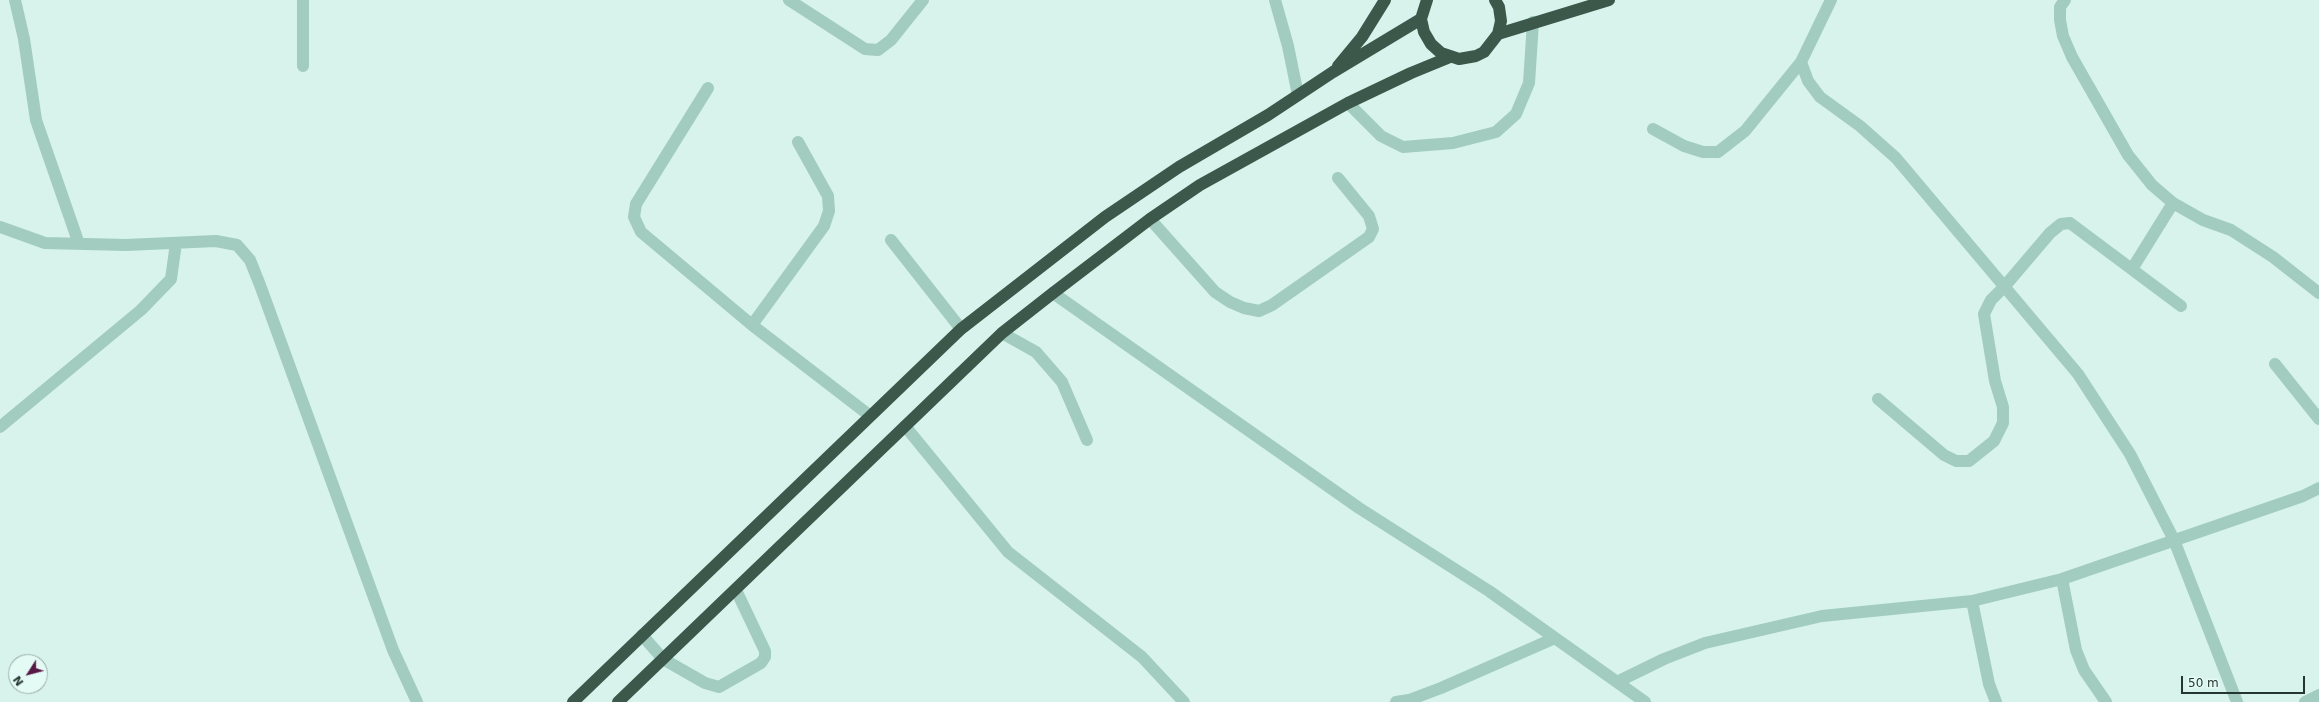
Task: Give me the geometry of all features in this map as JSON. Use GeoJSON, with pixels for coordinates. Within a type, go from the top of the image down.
{"type":"FeatureCollection","features":[{"type":"Feature","properties":{"kind":"highway"},"geometry":{"type":"LineString","coordinates":[[1333,72],[1362,37],[1385,0]]}},
{"type":"Feature","properties":{"kind":"highway"},"geometry":{"type":"LineString","coordinates":[[1427,0],[1422,19],[1424,32],[1431,44],[1441,53],[1459,59],[1476,56],[1490,46],[1498,34],[1501,21],[1499,7],[1495,0]]}},
{"type":"Feature","properties":{"kind":"highway"},"geometry":{"type":"LineString","coordinates":[[1498,34],[1533,22],[1609,0]]}},
{"type":"Feature","properties":{"kind":"highway"},"geometry":{"type":"LineString","coordinates":[[573,702],[869,415],[961,328],[1105,217],[1179,167],[1268,116],[1333,72],[1422,19]]}},
{"type":"Feature","properties":{"kind":"highway"},"geometry":{"type":"LineString","coordinates":[[618,702],[1002,333],[1053,293],[1150,219],[1200,186],[1348,104],[1410,73],[1450,57]]}},
{"type":"Feature","properties":{"kind":"street"},"geometry":{"type":"LineString","coordinates":[[15,0],[24,39],[36,120],[79,244]]}},
{"type":"Feature","properties":{"kind":"street"},"geometry":{"type":"LineString","coordinates":[[303,0],[303,66]]}},
{"type":"Feature","properties":{"kind":"street"},"geometry":{"type":"LineString","coordinates":[[789,0],[865,49],[878,50],[891,40],[922,0]]}},
{"type":"Feature","properties":{"kind":"street"},"geometry":{"type":"LineString","coordinates":[[1275,0],[1288,46],[1298,95]]}},
{"type":"Feature","properties":{"kind":"street"},"geometry":{"type":"LineString","coordinates":[[1653,129],[1684,146],[1703,152],[1718,152],[1745,131],[1801,62],[1831,0]]}},
{"type":"Feature","properties":{"kind":"street"},"geometry":{"type":"LineString","coordinates":[[2065,0],[2060,6],[2060,20],[2063,36],[2072,57],[2128,155],[2152,186],[2173,203],[2203,220],[2231,230],[2273,257],[2319,293]]}},
{"type":"Feature","properties":{"kind":"street"},"geometry":{"type":"LineString","coordinates":[[1348,104],[1381,136],[1403,148],[1453,142],[1496,132],[1516,114],[1529,83],[1533,22]]}},
{"type":"Feature","properties":{"kind":"street"},"geometry":{"type":"LineString","coordinates":[[1801,62],[1808,81],[1820,98],[1860,126],[1896,158],[2078,374],[2108,418],[2130,454],[2174,540],[2237,702]]}},
{"type":"Feature","properties":{"kind":"street"},"geometry":{"type":"LineString","coordinates":[[708,88],[636,204],[634,217],[641,232],[752,325],[869,415]]}},
{"type":"Feature","properties":{"kind":"street"},"geometry":{"type":"LineString","coordinates":[[752,325],[824,226],[829,212],[828,196],[798,142]]}},
{"type":"Feature","properties":{"kind":"street"},"geometry":{"type":"LineString","coordinates":[[1150,219],[1215,292],[1230,302],[1244,308],[1259,311],[1272,305],[1369,237],[1373,229],[1370,216],[1338,178]]}},
{"type":"Feature","properties":{"kind":"street"},"geometry":{"type":"LineString","coordinates":[[2132,269],[2173,203]]}},
{"type":"Feature","properties":{"kind":"street"},"geometry":{"type":"LineString","coordinates":[[1878,399],[1944,455],[1956,461],[1969,461],[1994,441],[2003,423],[2003,407],[1995,381],[1984,314],[1990,300],[2004,287],[2050,233],[2061,224],[2070,223],[2181,306]]}},
{"type":"Feature","properties":{"kind":"street"},"geometry":{"type":"LineString","coordinates":[[0,227],[45,243],[126,245],[216,241],[237,245],[250,260],[393,650],[417,702]]}},
{"type":"Feature","properties":{"kind":"street"},"geometry":{"type":"LineString","coordinates":[[891,240],[961,328]]}},
{"type":"Feature","properties":{"kind":"street"},"geometry":{"type":"LineString","coordinates":[[0,427],[141,310],[171,279],[176,243]]}},
{"type":"Feature","properties":{"kind":"street"},"geometry":{"type":"LineString","coordinates":[[1053,293],[1359,508],[1489,592],[1645,702]]}},
{"type":"Feature","properties":{"kind":"street"},"geometry":{"type":"LineString","coordinates":[[1002,333],[1036,352],[1062,382],[1087,440]]}},
{"type":"Feature","properties":{"kind":"street"},"geometry":{"type":"LineString","coordinates":[[2275,364],[2319,419]]}},
{"type":"Feature","properties":{"kind":"street"},"geometry":{"type":"LineString","coordinates":[[905,426],[1008,552],[1142,657],[1184,702]]}},
{"type":"Feature","properties":{"kind":"street"},"geometry":{"type":"LineString","coordinates":[[1617,682],[1664,659],[1705,643],[1822,616],[1972,601],[2062,579],[2303,496],[2319,488]]}},
{"type":"Feature","properties":{"kind":"street"},"geometry":{"type":"LineString","coordinates":[[2062,579],[2076,650],[2084,670],[2106,702]]}},
{"type":"Feature","properties":{"kind":"street"},"geometry":{"type":"LineString","coordinates":[[642,635],[663,659],[712,687],[719,687],[761,663],[765,657],[765,651],[736,590]]}},
{"type":"Feature","properties":{"kind":"street"},"geometry":{"type":"LineString","coordinates":[[1972,601],[1989,684],[1996,702]]}},
{"type":"Feature","properties":{"kind":"street"},"geometry":{"type":"LineString","coordinates":[[1396,702],[1410,701],[1555,638]]}},
{"type":"Feature","properties":{"kind":"street"},"geometry":{"type":"LineString","coordinates":[[2305,702],[2319,694]]}}]}
